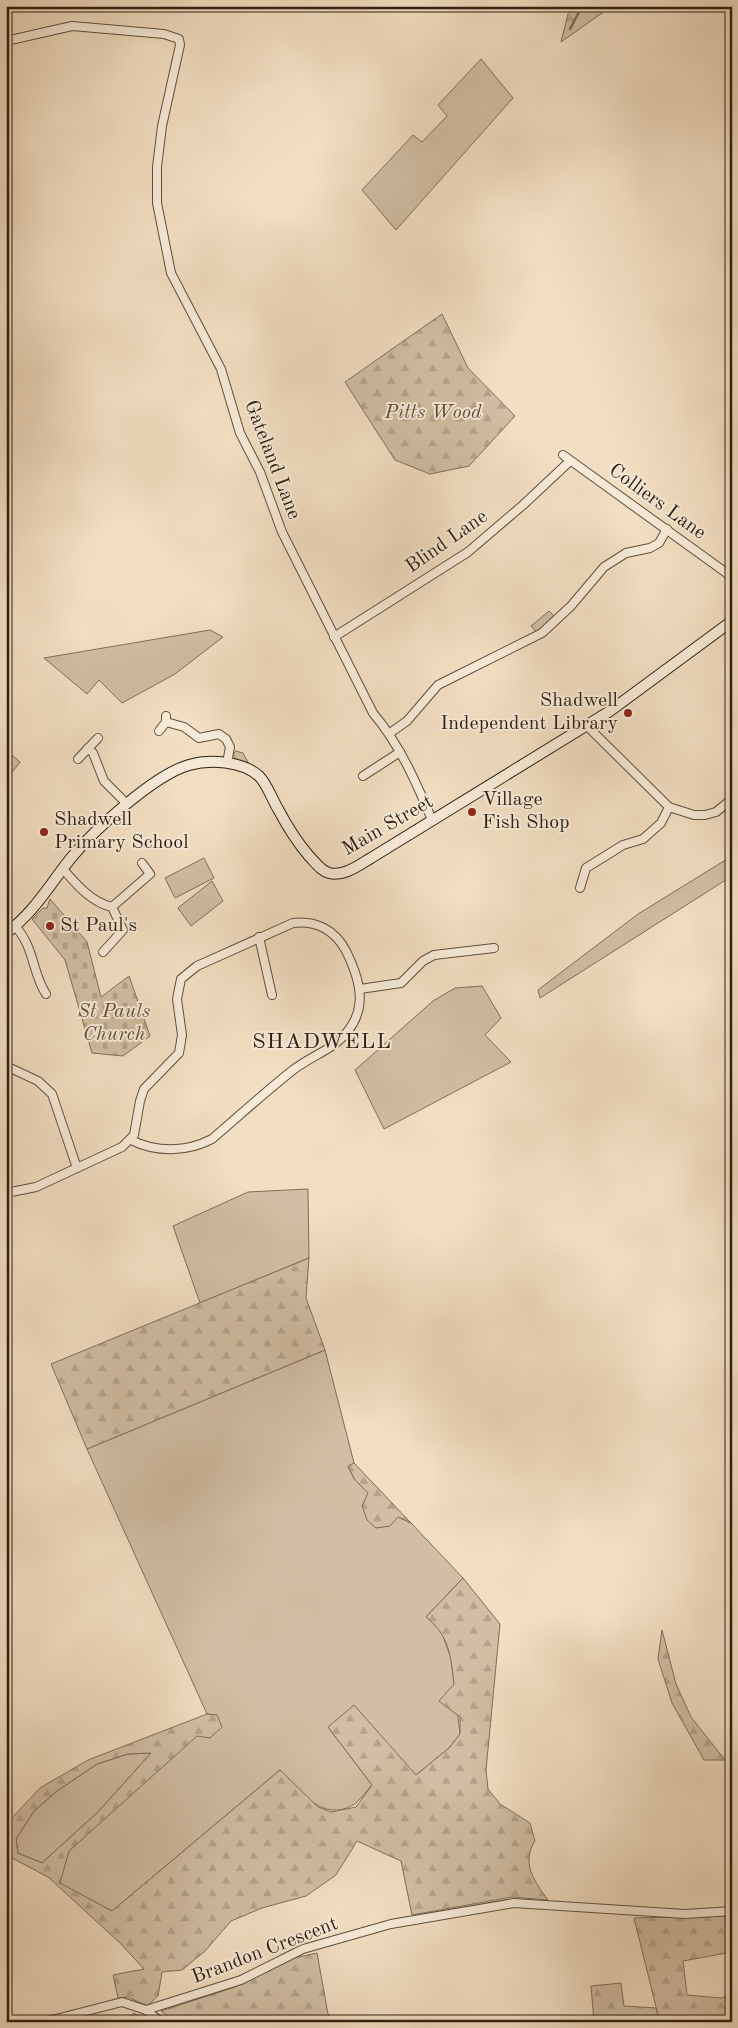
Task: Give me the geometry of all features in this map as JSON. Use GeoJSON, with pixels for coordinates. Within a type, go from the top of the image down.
{"type":"FeatureCollection","features":[{"type":"Feature","properties":{"kind":"street","name":"Gateland Lane"},"geometry":{"type":"LineString","coordinates":[[6,41],[72,26],[173,36],[179,39],[180,46],[162,126],[157,167],[157,203],[162,239],[171,273],[212,348],[230,392],[240,433],[260,472],[282,532],[373,713],[390,733],[400,752],[432,820]]}},
{"type":"Feature","properties":{"kind":"street","name":"Colliers Lane"},"geometry":{"type":"LineString","coordinates":[[563,455],[732,577]]}},
{"type":"Feature","properties":{"kind":"street","name":"Blind Lane"},"geometry":{"type":"LineString","coordinates":[[334,637],[468,552],[523,506],[570,461]]}},
{"type":"Feature","properties":{"kind":"street"},"geometry":{"type":"LineString","coordinates":[[390,733],[407,721],[438,685],[542,633],[571,606],[604,566],[626,553],[650,548],[659,543],[667,530]]}},
{"type":"Feature","properties":{"kind":"street","name":"Main Street"},"geometry":{"type":"LineString","coordinates":[[6,933],[41,898],[78,850],[127,804],[157,781],[182,768],[190,765],[226,763],[259,776],[295,839],[319,867],[330,874],[352,869],[587,726],[732,621]]}},
{"type":"Feature","properties":{"kind":"street"},"geometry":{"type":"LineString","coordinates":[[159,732],[166,719],[184,727],[199,738],[218,734],[226,739],[230,747],[226,763]]}},
{"type":"Feature","properties":{"kind":"street"},"geometry":{"type":"LineString","coordinates":[[587,726],[669,807],[694,815],[705,815],[716,812],[732,799]]}},
{"type":"Feature","properties":{"kind":"street"},"geometry":{"type":"LineString","coordinates":[[78,760],[98,738]]}},
{"type":"Feature","properties":{"kind":"street"},"geometry":{"type":"LineString","coordinates":[[88,748],[93,753],[104,781],[127,804]]}},
{"type":"Feature","properties":{"kind":"street"},"geometry":{"type":"LineString","coordinates":[[363,776],[400,752]]}},
{"type":"Feature","properties":{"kind":"street"},"geometry":{"type":"LineString","coordinates":[[580,888],[586,868],[623,845],[643,839],[661,823],[669,807]]}},
{"type":"Feature","properties":{"kind":"street"},"geometry":{"type":"LineString","coordinates":[[112,908],[150,874],[142,863]]}},
{"type":"Feature","properties":{"kind":"street"},"geometry":{"type":"LineString","coordinates":[[63,869],[81,889],[102,905],[112,908],[123,930],[103,952]]}},
{"type":"Feature","properties":{"kind":"street"},"geometry":{"type":"LineString","coordinates":[[6,1192],[26,1190],[122,1147],[131,1140],[136,1129],[141,1094],[179,1052],[182,1035],[176,999],[181,979],[197,966],[293,923],[318,924],[330,930],[339,940],[360,989],[357,1014],[344,1036],[292,1071],[212,1139],[197,1147],[181,1150],[145,1145],[131,1140]]}},
{"type":"Feature","properties":{"kind":"street"},"geometry":{"type":"LineString","coordinates":[[15,926],[23,935],[37,967],[41,986],[46,994]]}},
{"type":"Feature","properties":{"kind":"street"},"geometry":{"type":"LineString","coordinates":[[259,937],[272,995]]}},
{"type":"Feature","properties":{"kind":"street"},"geometry":{"type":"LineString","coordinates":[[360,989],[401,983],[422,961],[434,955],[494,948]]}},
{"type":"Feature","properties":{"kind":"street"},"geometry":{"type":"LineString","coordinates":[[6,1066],[38,1081],[52,1094],[76,1168]]}},
{"type":"Feature","properties":{"kind":"street","name":"Brandon Crescent"},"geometry":{"type":"LineString","coordinates":[[146,2010],[241,1980],[304,1949],[391,1924],[514,1903],[685,1914],[732,1911]]}},
{"type":"Feature","properties":{"kind":"street"},"geometry":{"type":"LineString","coordinates":[[44,2022],[122,2002],[146,2010],[161,2022]]}},
{"type":"Feature","properties":{"kind":"green space"},"geometry":{"type":"Polygon","coordinates":[[[570,6],[612,6],[561,42],[570,6]]]}},
{"type":"Feature","properties":{"kind":"green space"},"geometry":{"type":"Polygon","coordinates":[[[481,59],[513,98],[396,230],[362,190],[413,135],[422,142],[447,116],[438,105],[481,59]]]}},
{"type":"Feature","properties":{"kind":"green space","name":"Pitts Wood"},"geometry":{"type":"Polygon","coordinates":[[[442,314],[468,368],[515,416],[469,466],[430,474],[395,460],[345,382],[442,314]]]}},
{"type":"Feature","properties":{"kind":"green space"},"geometry":{"type":"Polygon","coordinates":[[[549,611],[555,617],[537,633],[531,626],[549,611]]]}},
{"type":"Feature","properties":{"kind":"green space"},"geometry":{"type":"Polygon","coordinates":[[[210,630],[223,637],[175,674],[122,703],[99,680],[87,694],[44,658],[210,630]]]}},
{"type":"Feature","properties":{"kind":"green space"},"geometry":{"type":"Polygon","coordinates":[[[6,750],[20,762],[7,779],[6,778],[6,750]]]}},
{"type":"Feature","properties":{"kind":"green space"},"geometry":{"type":"Polygon","coordinates":[[[236,751],[243,753],[250,766],[237,761],[233,754],[236,751]]]}},
{"type":"Feature","properties":{"kind":"green space"},"geometry":{"type":"Polygon","coordinates":[[[732,856],[732,876],[540,998],[538,990],[638,914],[732,856]]]}},
{"type":"Feature","properties":{"kind":"green space"},"geometry":{"type":"Polygon","coordinates":[[[204,858],[214,878],[175,898],[165,878],[204,858]]]}},
{"type":"Feature","properties":{"kind":"green space"},"geometry":{"type":"Polygon","coordinates":[[[212,881],[223,901],[191,926],[178,908],[212,881]]]}},
{"type":"Feature","properties":{"kind":"green space","name":"St Pauls Church"},"geometry":{"type":"Polygon","coordinates":[[[50,899],[87,942],[101,997],[129,976],[150,1036],[123,1056],[92,1053],[65,960],[32,919],[43,908],[47,908],[50,899]]]}},
{"type":"Feature","properties":{"kind":"green space"},"geometry":{"type":"Polygon","coordinates":[[[482,986],[501,1018],[485,1035],[511,1062],[384,1129],[355,1070],[433,1001],[455,988],[482,986]]]}},
{"type":"Feature","properties":{"kind":"green space"},"geometry":{"type":"Polygon","coordinates":[[[308,1189],[309,1258],[200,1303],[173,1226],[248,1192],[308,1189]]]}},
{"type":"Feature","properties":{"kind":"green space"},"geometry":{"type":"Polygon","coordinates":[[[309,1258],[306,1298],[325,1350],[87,1449],[51,1364],[309,1258]]]}},
{"type":"Feature","properties":{"kind":"green space"},"geometry":{"type":"Polygon","coordinates":[[[325,1350],[354,1463],[348,1467],[355,1480],[398,1517],[411,1523],[463,1578],[426,1617],[440,1628],[451,1658],[460,1734],[449,1748],[416,1775],[328,1727],[372,1785],[356,1803],[342,1809],[331,1810],[321,1807],[304,1795],[280,1770],[112,1911],[59,1883],[69,1851],[217,1715],[207,1714],[87,1449],[325,1350]]]}},
{"type":"Feature","properties":{"kind":"green space"},"geometry":{"type":"Polygon","coordinates":[[[354,1463],[411,1523],[398,1517],[390,1526],[376,1528],[367,1520],[362,1506],[368,1493],[355,1480],[348,1466],[354,1463]]]}},
{"type":"Feature","properties":{"kind":"green space"},"geometry":{"type":"Polygon","coordinates":[[[463,1578],[500,1624],[486,1770],[488,1789],[500,1804],[530,1823],[535,1841],[531,1849],[529,1864],[534,1879],[548,1900],[512,1897],[412,1915],[401,1861],[357,1841],[336,1875],[306,1896],[262,1908],[231,1921],[205,1951],[182,1970],[162,1972],[158,1996],[147,2006],[128,1997],[118,1998],[113,1975],[144,1969],[120,1943],[48,1877],[12,1858],[6,1864],[6,1834],[11,1819],[40,1788],[88,1760],[207,1714],[217,1715],[222,1727],[210,1738],[197,1736],[69,1851],[60,1883],[112,1911],[280,1770],[318,1807],[331,1812],[356,1807],[372,1785],[328,1727],[354,1705],[416,1775],[449,1748],[460,1734],[460,1717],[439,1701],[454,1684],[448,1647],[440,1631],[426,1617],[463,1578]],[[151,1753],[128,1754],[97,1764],[57,1791],[34,1811],[16,1839],[18,1853],[42,1863],[98,1812],[151,1753]]]}},
{"type":"Feature","properties":{"kind":"green space"},"geometry":{"type":"Polygon","coordinates":[[[662,1630],[676,1684],[691,1717],[725,1760],[704,1760],[672,1703],[658,1659],[662,1630]]]}},
{"type":"Feature","properties":{"kind":"green space"},"geometry":{"type":"Polygon","coordinates":[[[151,1753],[98,1812],[42,1863],[18,1853],[16,1839],[34,1811],[57,1791],[97,1764],[128,1754],[151,1753]]]}},
{"type":"Feature","properties":{"kind":"green space"},"geometry":{"type":"Polygon","coordinates":[[[732,1916],[732,1952],[683,1961],[687,1995],[721,1998],[732,1995],[732,2022],[594,2022],[591,1986],[621,1983],[624,2006],[656,2008],[658,2015],[634,1918],[732,1916]]]}},
{"type":"Feature","properties":{"kind":"green space"},"geometry":{"type":"Polygon","coordinates":[[[317,1953],[328,2014],[337,2022],[175,2022],[161,2011],[232,1988],[289,1959],[317,1953]]]}},
{"type":"Feature","properties":{"kind":"green space"},"geometry":{"type":"Polygon","coordinates":[[[134,2013],[148,2022],[123,2022],[134,2013]]]}},
{"type":"Feature","properties":{"kind":"waterway"},"geometry":{"type":"LineString","coordinates":[[570,29],[582,6]]}},
{"type":"Feature","properties":{"kind":"place","name":"Shadwell Independent Library"},"geometry":{"type":"Point","coordinates":[628,713]}},
{"type":"Feature","properties":{"kind":"place","name":"Village Fish Shop"},"geometry":{"type":"Point","coordinates":[472,812]}},
{"type":"Feature","properties":{"kind":"place","name":"Shadwell Primary School"},"geometry":{"type":"Point","coordinates":[44,832]}},
{"type":"Feature","properties":{"kind":"place","name":"St Paul's"},"geometry":{"type":"Point","coordinates":[50,926]}},
{"type":"Feature","properties":{"kind":"district","name":"SHADWELL"},"geometry":{"type":"Point","coordinates":[322,1042]}}]}
